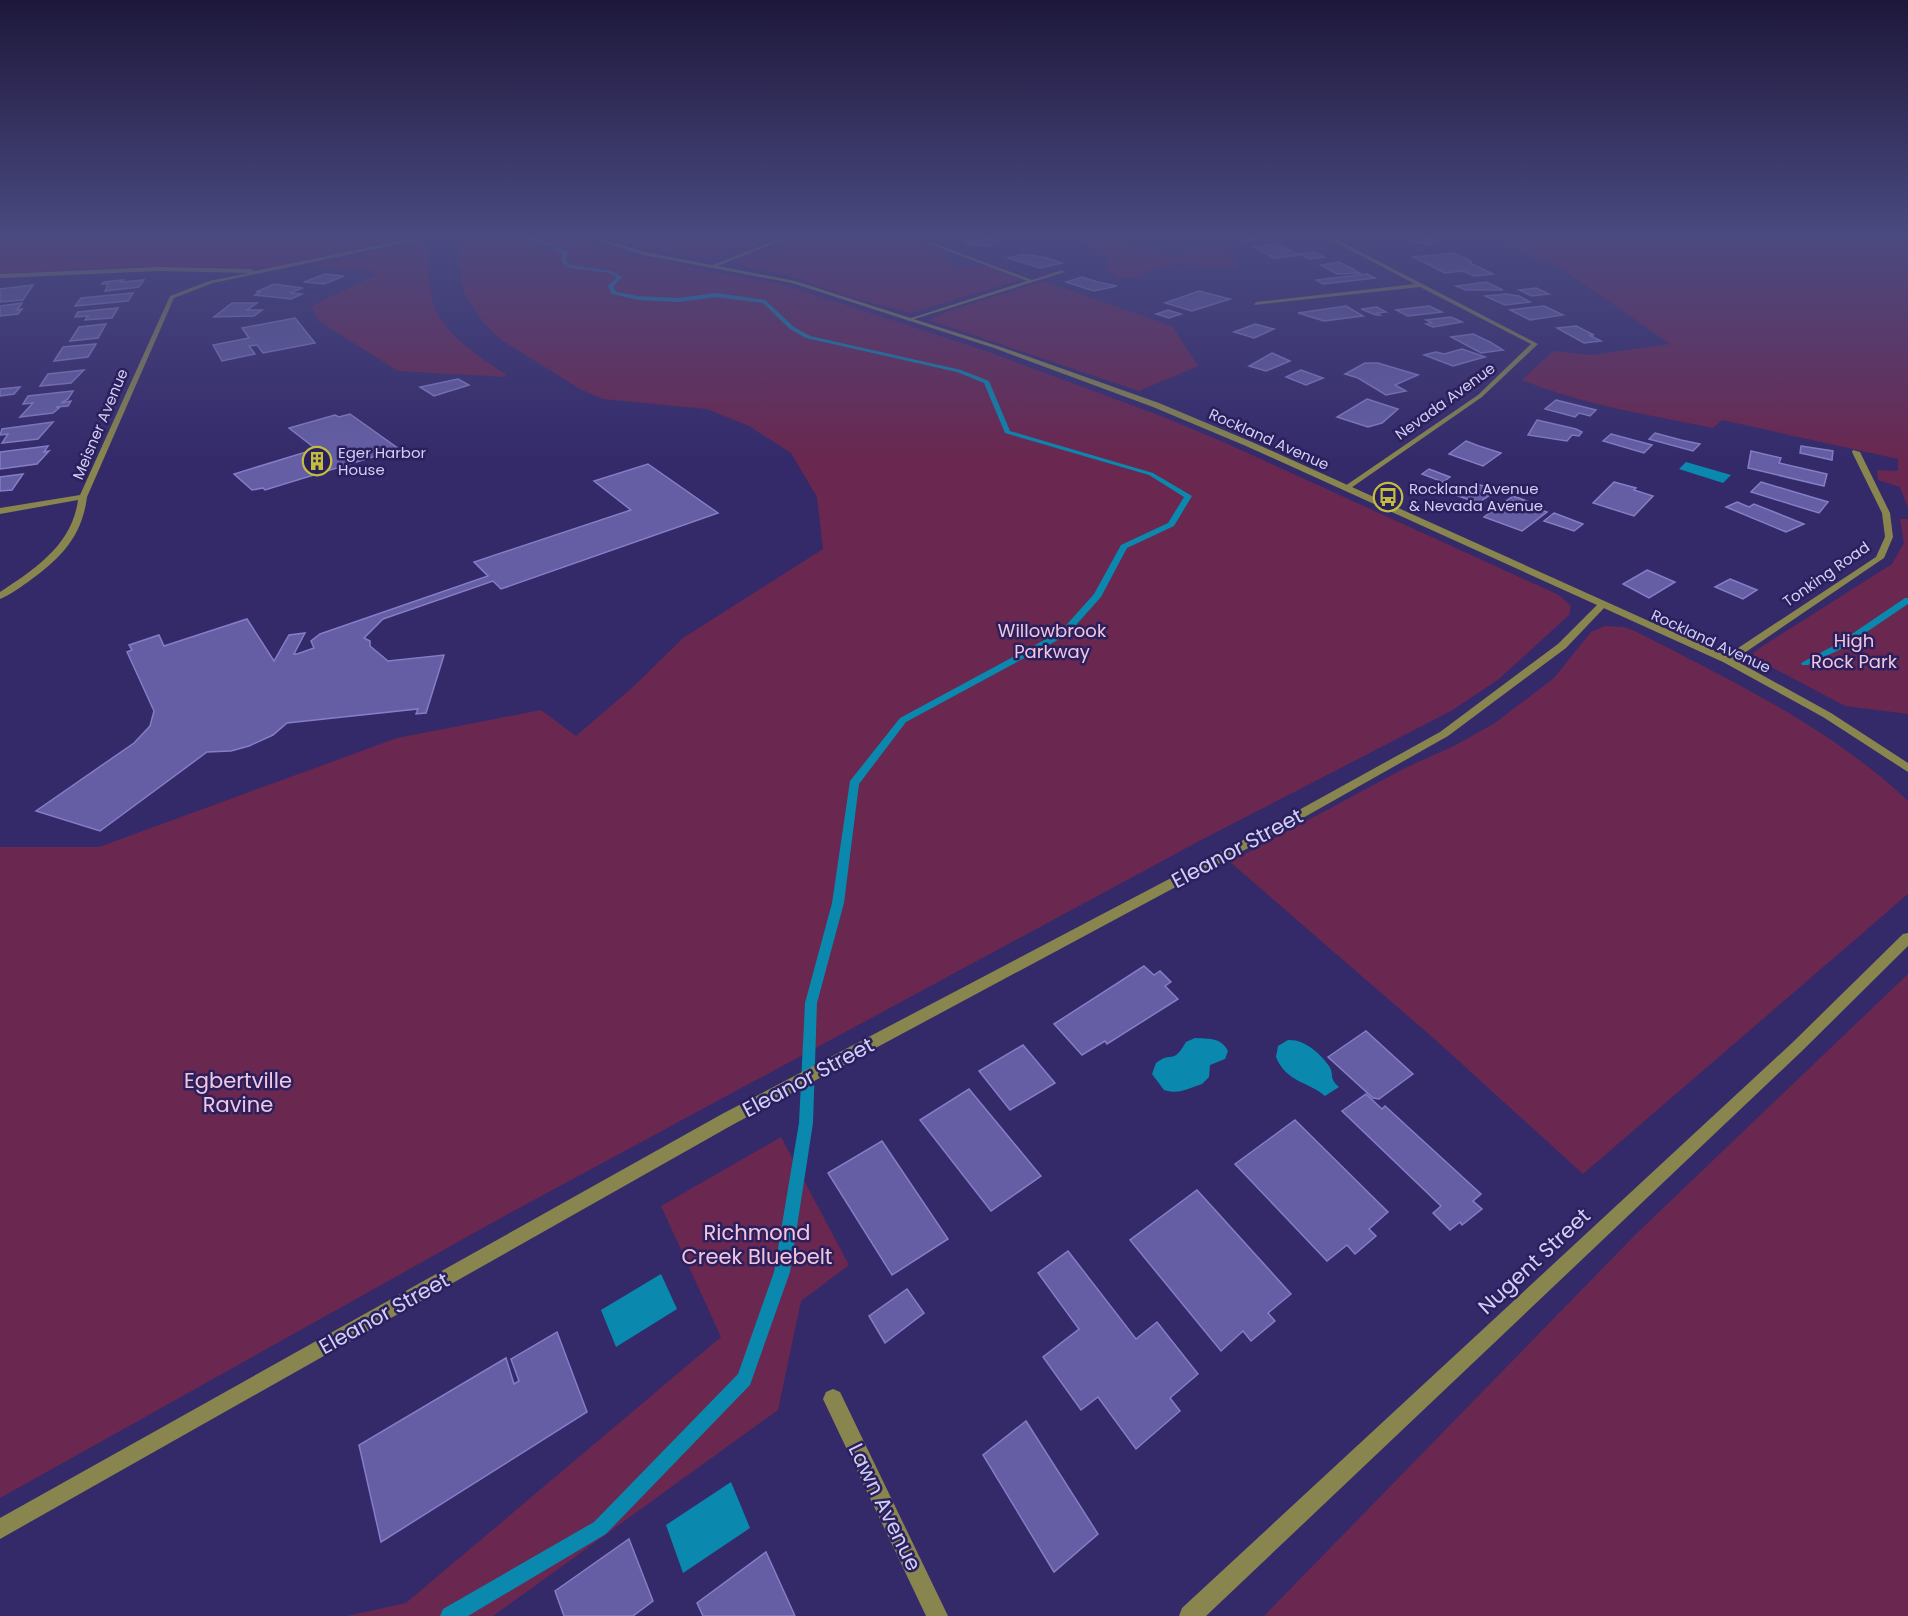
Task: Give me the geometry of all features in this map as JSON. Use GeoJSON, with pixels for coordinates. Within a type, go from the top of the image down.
{"type":"FeatureCollection","features":[{"type":"Feature","properties":{"kind":"street","name":"Meisner Avenue"},"geometry":{"type":"LineString","coordinates":[[0,596],[31,576],[59,552],[74,532],[83,515],[83,497],[164,309]]}},
{"type":"Feature","properties":{"kind":"street","name":"Rockland Avenue"},"geometry":{"type":"LineString","coordinates":[[877,309],[1146,401],[1348,488],[1727,660],[1827,715],[1908,768]]}},
{"type":"Feature","properties":{"kind":"street"},"geometry":{"type":"LineString","coordinates":[[910,320],[943,309]]}},
{"type":"Feature","properties":{"kind":"street","name":"Nevada Avenue"},"geometry":{"type":"LineString","coordinates":[[1348,488],[1480,396],[1535,345],[1469,309]]}},
{"type":"Feature","properties":{"kind":"street","name":"Tonking Road"},"geometry":{"type":"LineString","coordinates":[[1727,660],[1880,558],[1889,537],[1886,513],[1856,452]]}},
{"type":"Feature","properties":{"kind":"street"},"geometry":{"type":"LineString","coordinates":[[0,512],[83,497]]}},
{"type":"Feature","properties":{"kind":"street","name":"Eleanor Street"},"geometry":{"type":"LineString","coordinates":[[0,1529],[728,1119],[1264,835],[1444,734],[1562,646],[1602,605]]}},
{"type":"Feature","properties":{"kind":"street","name":"Nugent Street"},"geometry":{"type":"LineString","coordinates":[[1190,1616],[1797,1047],[1908,938]]}},
{"type":"Feature","properties":{"kind":"street","name":"Lawn Avenue"},"geometry":{"type":"LineString","coordinates":[[833,1399],[937,1616]]}},
{"type":"Feature","properties":{"kind":"green space"},"geometry":{"type":"Polygon","coordinates":[[[313,309],[436,309],[453,334],[506,377],[398,371],[319,321],[313,309]]]}},
{"type":"Feature","properties":{"kind":"green space","name":"Willowbrook Parkway"},"geometry":{"type":"Polygon","coordinates":[[[475,309],[859,309],[986,351],[1161,416],[1221,441],[1559,595],[1571,606],[1569,615],[1499,679],[1451,711],[1203,839],[508,1214],[0,1498],[0,847],[99,847],[397,738],[541,710],[576,736],[634,686],[683,638],[823,549],[817,497],[791,453],[749,426],[707,409],[603,399],[580,389],[500,339],[483,322],[475,309]]]}},
{"type":"Feature","properties":{"kind":"green space"},"geometry":{"type":"Polygon","coordinates":[[[897,309],[923,309],[911,313],[897,309]]]}},
{"type":"Feature","properties":{"kind":"green space"},"geometry":{"type":"Polygon","coordinates":[[[1125,309],[1172,326],[1198,366],[1139,391],[929,320],[948,311],[1125,309]]]}},
{"type":"Feature","properties":{"kind":"green space"},"geometry":{"type":"Polygon","coordinates":[[[1620,309],[1908,309],[1908,508],[1900,487],[1878,480],[1877,470],[1898,471],[1898,459],[1722,420],[1713,428],[1641,414],[1592,403],[1522,380],[1553,351],[1591,355],[1670,344],[1620,309]]]}},
{"type":"Feature","properties":{"kind":"green space","name":"High Rock Park"},"geometry":{"type":"Polygon","coordinates":[[[1900,519],[1908,519],[1908,714],[1845,706],[1756,659],[1753,653],[1758,649],[1892,564],[1904,543],[1900,519]]]}},
{"type":"Feature","properties":{"kind":"green space"},"geometry":{"type":"Polygon","coordinates":[[[1605,626],[1624,627],[1635,631],[1743,687],[1812,728],[1878,774],[1908,801],[1908,894],[1583,1174],[1439,1043],[1230,862],[1407,767],[1454,746],[1495,723],[1554,678],[1591,632],[1605,626]]]}},
{"type":"Feature","properties":{"kind":"green space"},"geometry":{"type":"Polygon","coordinates":[[[1908,974],[1908,1616],[1264,1616],[1636,1234],[1908,974]]]}},
{"type":"Feature","properties":{"kind":"green space","name":"Richmond Creek Bluebelt"},"geometry":{"type":"Polygon","coordinates":[[[781,1137],[849,1265],[801,1301],[778,1410],[493,1616],[347,1616],[406,1603],[721,1337],[661,1206],[781,1137]]]}},
{"type":"Feature","properties":{"kind":"water"},"geometry":{"type":"Polygon","coordinates":[[[1686,462],[1731,475],[1723,483],[1679,469],[1686,462]]]}},
{"type":"Feature","properties":{"kind":"water"},"geometry":{"type":"Polygon","coordinates":[[[1195,1038],[1222,1043],[1228,1051],[1225,1059],[1210,1065],[1209,1077],[1202,1084],[1179,1091],[1164,1090],[1152,1074],[1156,1063],[1175,1056],[1186,1042],[1195,1038]]]}},
{"type":"Feature","properties":{"kind":"water"},"geometry":{"type":"Polygon","coordinates":[[[1288,1040],[1306,1044],[1321,1056],[1331,1069],[1333,1079],[1339,1087],[1325,1096],[1286,1072],[1276,1057],[1278,1046],[1288,1040]]]}},
{"type":"Feature","properties":{"kind":"water"},"geometry":{"type":"Polygon","coordinates":[[[661,1274],[677,1309],[616,1347],[601,1310],[661,1274]]]}},
{"type":"Feature","properties":{"kind":"water"},"geometry":{"type":"Polygon","coordinates":[[[731,1482],[750,1528],[683,1573],[666,1525],[731,1482]]]}},
{"type":"Feature","properties":{"kind":"building"},"geometry":{"type":"Polygon","coordinates":[[[0,309],[22,309],[18,314],[0,316],[0,309]]]}},
{"type":"Feature","properties":{"kind":"building"},"geometry":{"type":"Polygon","coordinates":[[[117,309],[112,318],[85,320],[88,316],[75,317],[78,312],[117,309]]]}},
{"type":"Feature","properties":{"kind":"building"},"geometry":{"type":"Polygon","coordinates":[[[224,309],[262,310],[254,316],[214,317],[224,309]]]}},
{"type":"Feature","properties":{"kind":"building"},"geometry":{"type":"Polygon","coordinates":[[[1323,309],[1352,309],[1363,316],[1324,321],[1298,313],[1323,309]]]}},
{"type":"Feature","properties":{"kind":"building"},"geometry":{"type":"Polygon","coordinates":[[[1362,309],[1381,309],[1386,312],[1376,315],[1362,309]]]}},
{"type":"Feature","properties":{"kind":"building"},"geometry":{"type":"Polygon","coordinates":[[[1436,309],[1442,312],[1408,316],[1396,310],[1436,309]]]}},
{"type":"Feature","properties":{"kind":"building"},"geometry":{"type":"Polygon","coordinates":[[[1551,309],[1563,315],[1530,320],[1510,310],[1551,309]]]}},
{"type":"Feature","properties":{"kind":"building"},"geometry":{"type":"Polygon","coordinates":[[[1168,310],[1181,314],[1169,318],[1156,314],[1168,310]]]}},
{"type":"Feature","properties":{"kind":"building"},"geometry":{"type":"Polygon","coordinates":[[[1451,317],[1462,322],[1433,327],[1426,324],[1432,323],[1426,320],[1451,317]]]}},
{"type":"Feature","properties":{"kind":"building"},"geometry":{"type":"Polygon","coordinates":[[[295,318],[315,343],[263,353],[257,345],[249,346],[255,354],[222,361],[213,345],[249,338],[242,328],[295,318]]]}},
{"type":"Feature","properties":{"kind":"building"},"geometry":{"type":"Polygon","coordinates":[[[106,324],[98,338],[70,341],[79,327],[106,324]]]}},
{"type":"Feature","properties":{"kind":"building"},"geometry":{"type":"Polygon","coordinates":[[[1255,324],[1274,329],[1254,338],[1234,332],[1255,324]]]}},
{"type":"Feature","properties":{"kind":"building"},"geometry":{"type":"Polygon","coordinates":[[[1576,326],[1601,341],[1584,343],[1557,328],[1576,326]]]}},
{"type":"Feature","properties":{"kind":"building"},"geometry":{"type":"Polygon","coordinates":[[[1473,334],[1503,350],[1481,353],[1451,337],[1473,334]]]}},
{"type":"Feature","properties":{"kind":"building"},"geometry":{"type":"Polygon","coordinates":[[[96,344],[88,357],[54,361],[63,347],[96,344]]]}},
{"type":"Feature","properties":{"kind":"building"},"geometry":{"type":"Polygon","coordinates":[[[1462,349],[1485,357],[1453,366],[1424,355],[1436,352],[1444,354],[1462,349]]]}},
{"type":"Feature","properties":{"kind":"building"},"geometry":{"type":"Polygon","coordinates":[[[1272,353],[1290,361],[1266,371],[1249,366],[1272,353]]]}},
{"type":"Feature","properties":{"kind":"building"},"geometry":{"type":"Polygon","coordinates":[[[1365,363],[1378,363],[1418,375],[1395,385],[1406,391],[1386,395],[1358,378],[1345,374],[1365,363]]]}},
{"type":"Feature","properties":{"kind":"building"},"geometry":{"type":"Polygon","coordinates":[[[84,370],[71,383],[40,386],[48,374],[84,370]]]}},
{"type":"Feature","properties":{"kind":"building"},"geometry":{"type":"Polygon","coordinates":[[[1301,370],[1323,378],[1306,385],[1286,377],[1301,370]]]}},
{"type":"Feature","properties":{"kind":"building"},"geometry":{"type":"Polygon","coordinates":[[[458,379],[469,385],[434,396],[420,387],[458,379]]]}},
{"type":"Feature","properties":{"kind":"building"},"geometry":{"type":"Polygon","coordinates":[[[20,387],[14,394],[0,396],[0,389],[20,387]]]}},
{"type":"Feature","properties":{"kind":"building"},"geometry":{"type":"Polygon","coordinates":[[[73,391],[68,399],[61,403],[71,401],[68,406],[56,407],[59,408],[53,413],[20,417],[33,403],[23,404],[28,396],[73,391]]]}},
{"type":"Feature","properties":{"kind":"building"},"geometry":{"type":"Polygon","coordinates":[[[1367,399],[1398,409],[1382,423],[1368,427],[1337,417],[1367,399]]]}},
{"type":"Feature","properties":{"kind":"building"},"geometry":{"type":"Polygon","coordinates":[[[1556,400],[1596,410],[1590,416],[1579,413],[1575,417],[1545,409],[1556,400]]]}},
{"type":"Feature","properties":{"kind":"building","name":"Eger Harbor House"},"geometry":{"type":"Polygon","coordinates":[[[350,414],[399,449],[265,490],[263,488],[252,490],[234,474],[316,449],[289,428],[335,415],[339,417],[350,414]]]}},
{"type":"Feature","properties":{"kind":"building"},"geometry":{"type":"Polygon","coordinates":[[[1537,420],[1582,432],[1579,436],[1572,435],[1567,441],[1528,435],[1537,420]]]}},
{"type":"Feature","properties":{"kind":"building"},"geometry":{"type":"Polygon","coordinates":[[[53,422],[38,439],[2,443],[8,434],[0,435],[2,429],[53,422]]]}},
{"type":"Feature","properties":{"kind":"building"},"geometry":{"type":"Polygon","coordinates":[[[1655,433],[1700,444],[1693,451],[1649,439],[1655,433]]]}},
{"type":"Feature","properties":{"kind":"building"},"geometry":{"type":"Polygon","coordinates":[[[1611,434],[1652,445],[1644,453],[1603,441],[1611,434]]]}},
{"type":"Feature","properties":{"kind":"building"},"geometry":{"type":"Polygon","coordinates":[[[1466,441],[1501,453],[1483,466],[1449,454],[1466,441]]]}},
{"type":"Feature","properties":{"kind":"building"},"geometry":{"type":"Polygon","coordinates":[[[48,446],[44,452],[49,451],[37,464],[0,469],[0,452],[48,446]]]}},
{"type":"Feature","properties":{"kind":"building"},"geometry":{"type":"Polygon","coordinates":[[[1801,446],[1833,451],[1832,460],[1800,453],[1801,446]]]}},
{"type":"Feature","properties":{"kind":"building"},"geometry":{"type":"Polygon","coordinates":[[[1751,451],[1781,458],[1779,463],[1827,474],[1824,486],[1748,468],[1751,451]]]}},
{"type":"Feature","properties":{"kind":"building"},"geometry":{"type":"Polygon","coordinates":[[[648,464],[718,513],[501,589],[493,581],[383,619],[364,638],[370,641],[370,646],[388,661],[444,655],[426,713],[416,714],[418,709],[287,723],[273,735],[249,746],[231,751],[207,752],[100,831],[36,811],[134,743],[150,726],[154,711],[127,652],[132,650],[129,645],[159,635],[164,646],[247,619],[274,661],[289,635],[305,633],[294,654],[297,654],[314,648],[311,641],[320,634],[488,576],[474,562],[631,510],[594,481],[648,464]]]}},
{"type":"Feature","properties":{"kind":"building"},"geometry":{"type":"Polygon","coordinates":[[[1429,469],[1450,477],[1443,482],[1422,474],[1429,469]]]}},
{"type":"Feature","properties":{"kind":"building"},"geometry":{"type":"Polygon","coordinates":[[[23,474],[12,490],[0,491],[0,477],[23,474]]]}},
{"type":"Feature","properties":{"kind":"building"},"geometry":{"type":"Polygon","coordinates":[[[1614,482],[1653,496],[1634,516],[1593,503],[1614,482]]]}},
{"type":"Feature","properties":{"kind":"building"},"geometry":{"type":"Polygon","coordinates":[[[1761,482],[1828,502],[1819,513],[1751,492],[1761,482]]]}},
{"type":"Feature","properties":{"kind":"building"},"geometry":{"type":"Polygon","coordinates":[[[1477,484],[1487,487],[1481,492],[1490,495],[1478,503],[1458,496],[1477,484]]]}},
{"type":"Feature","properties":{"kind":"building"},"geometry":{"type":"Polygon","coordinates":[[[1513,496],[1527,501],[1524,504],[1547,512],[1522,531],[1484,517],[1513,496]]]}},
{"type":"Feature","properties":{"kind":"building"},"geometry":{"type":"Polygon","coordinates":[[[1737,502],[1749,507],[1754,504],[1804,524],[1786,532],[1726,507],[1737,502]]]}},
{"type":"Feature","properties":{"kind":"building"},"geometry":{"type":"Polygon","coordinates":[[[1554,513],[1583,524],[1574,531],[1544,521],[1554,513]]]}},
{"type":"Feature","properties":{"kind":"building"},"geometry":{"type":"Polygon","coordinates":[[[1647,570],[1675,582],[1649,598],[1623,584],[1647,570]]]}},
{"type":"Feature","properties":{"kind":"building"},"geometry":{"type":"Polygon","coordinates":[[[1730,579],[1757,590],[1743,599],[1715,587],[1730,579]]]}},
{"type":"Feature","properties":{"kind":"building"},"geometry":{"type":"Polygon","coordinates":[[[1144,966],[1154,975],[1160,971],[1171,982],[1165,986],[1178,999],[1107,1044],[1105,1041],[1082,1055],[1054,1024],[1144,966]]]}},
{"type":"Feature","properties":{"kind":"building"},"geometry":{"type":"Polygon","coordinates":[[[1366,1031],[1413,1074],[1379,1099],[1373,1098],[1328,1057],[1366,1031]]]}},
{"type":"Feature","properties":{"kind":"building"},"geometry":{"type":"Polygon","coordinates":[[[1023,1045],[1055,1083],[1010,1110],[979,1071],[1023,1045]]]}},
{"type":"Feature","properties":{"kind":"building"},"geometry":{"type":"Polygon","coordinates":[[[969,1089],[1041,1176],[991,1211],[920,1120],[969,1089]]]}},
{"type":"Feature","properties":{"kind":"building"},"geometry":{"type":"Polygon","coordinates":[[[1366,1094],[1382,1109],[1385,1106],[1481,1194],[1473,1201],[1482,1209],[1462,1225],[1460,1222],[1450,1230],[1433,1213],[1441,1206],[1342,1111],[1366,1094]]]}},
{"type":"Feature","properties":{"kind":"building"},"geometry":{"type":"Polygon","coordinates":[[[1295,1120],[1388,1212],[1369,1229],[1376,1236],[1355,1254],[1347,1245],[1327,1261],[1235,1164],[1295,1120]]]}},
{"type":"Feature","properties":{"kind":"building"},"geometry":{"type":"Polygon","coordinates":[[[882,1141],[948,1239],[892,1275],[828,1173],[882,1141]]]}},
{"type":"Feature","properties":{"kind":"building"},"geometry":{"type":"Polygon","coordinates":[[[1197,1190],[1291,1294],[1268,1313],[1275,1321],[1251,1341],[1243,1331],[1221,1351],[1130,1240],[1197,1190]]]}},
{"type":"Feature","properties":{"kind":"building"},"geometry":{"type":"Polygon","coordinates":[[[1068,1251],[1136,1339],[1157,1322],[1198,1374],[1170,1398],[1180,1411],[1136,1449],[1098,1397],[1081,1410],[1043,1357],[1079,1329],[1038,1273],[1068,1251]]]}},
{"type":"Feature","properties":{"kind":"building"},"geometry":{"type":"Polygon","coordinates":[[[907,1289],[924,1313],[885,1343],[869,1316],[907,1289]]]}},
{"type":"Feature","properties":{"kind":"building"},"geometry":{"type":"Polygon","coordinates":[[[557,1332],[587,1412],[381,1542],[359,1445],[506,1358],[514,1384],[519,1381],[511,1359],[557,1332]]]}},
{"type":"Feature","properties":{"kind":"building"},"geometry":{"type":"Polygon","coordinates":[[[1026,1421],[1098,1534],[1054,1572],[983,1455],[1026,1421]]]}},
{"type":"Feature","properties":{"kind":"building"},"geometry":{"type":"Polygon","coordinates":[[[629,1539],[653,1601],[633,1616],[564,1616],[555,1591],[629,1539]]]}},
{"type":"Feature","properties":{"kind":"building"},"geometry":{"type":"Polygon","coordinates":[[[766,1552],[795,1616],[703,1616],[697,1603],[766,1552]]]}},
{"type":"Feature","properties":{"kind":"waterway"},"geometry":{"type":"LineString","coordinates":[[450,1616],[600,1528],[744,1379],[782,1272],[806,1123],[811,1003],[838,903],[854,783],[903,720],[1064,633],[1098,595],[1124,547],[1171,524],[1188,496],[1151,474],[1007,432],[987,382],[959,371],[808,337],[792,328],[773,309]]}},
{"type":"Feature","properties":{"kind":"waterway"},"geometry":{"type":"LineString","coordinates":[[1805,663],[1840,646],[1908,600]]}},
{"type":"Feature","properties":{"kind":"place","name":"Eger Harbor House"},"geometry":{"type":"Point","coordinates":[317,461]}},
{"type":"Feature","properties":{"kind":"place","name":"Rockland Avenue & Nevada Avenue"},"geometry":{"type":"Point","coordinates":[1388,497]}},
{"type":"Feature","properties":{"kind":"park label","name":"Egbertville Ravine"},"geometry":{"type":"Point","coordinates":[238,1092]}}]}
